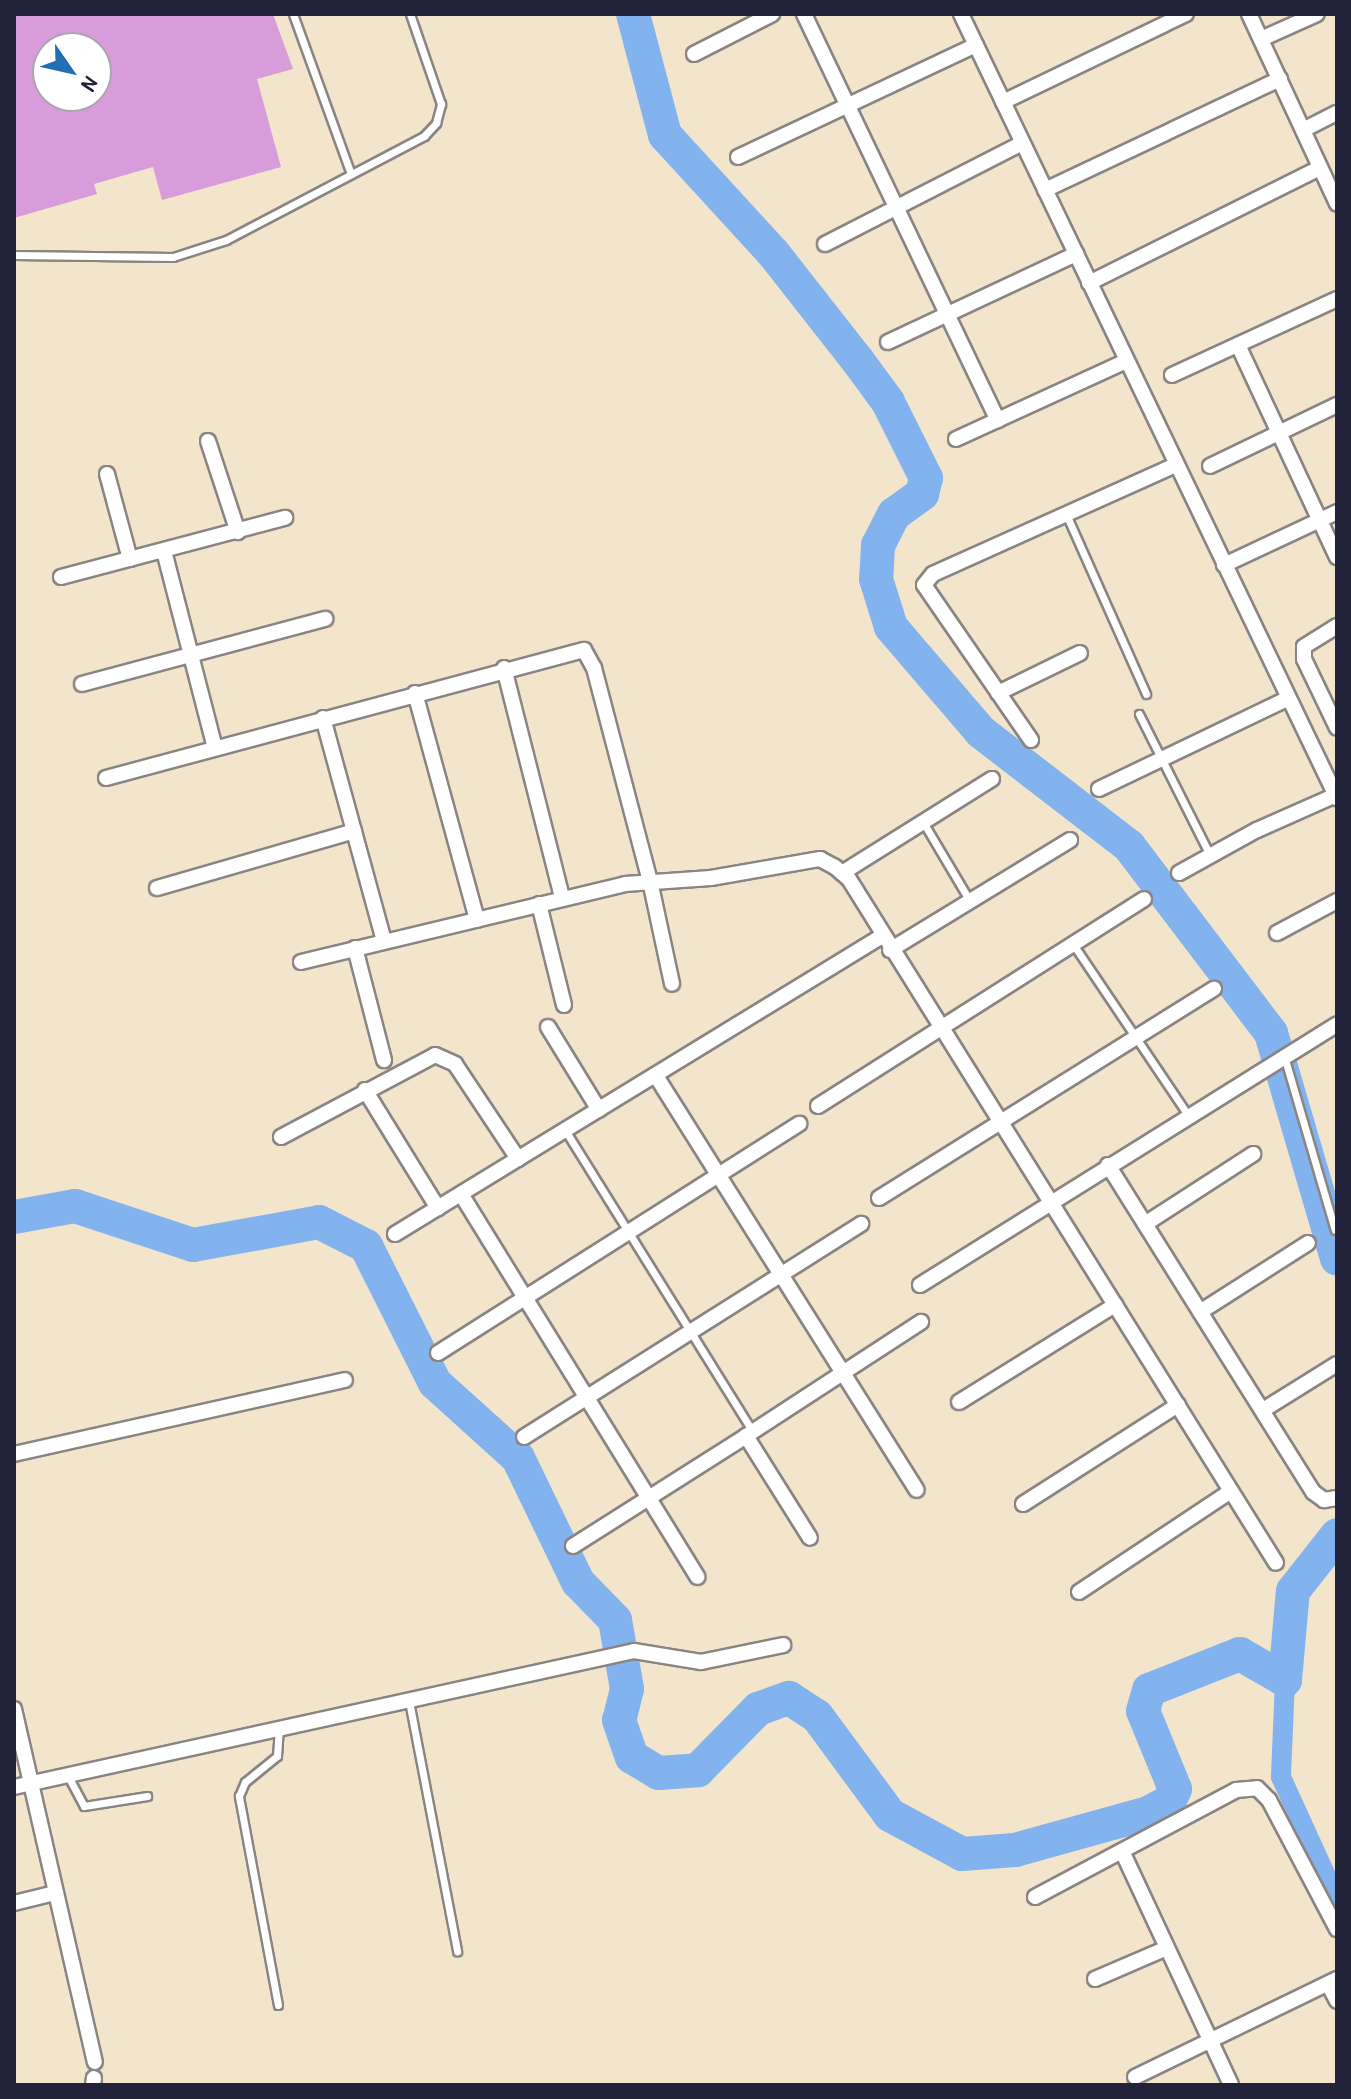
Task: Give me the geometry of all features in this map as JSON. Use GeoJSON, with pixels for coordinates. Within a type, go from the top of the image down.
{"type":"FeatureCollection","features":[{"type":"Feature","properties":{"kind":"street"},"geometry":{"type":"LineString","coordinates":[[694,54],[772,14]]}},
{"type":"Feature","properties":{"kind":"street"},"geometry":{"type":"LineString","coordinates":[[804,14],[895,208],[951,313],[998,420]]}},
{"type":"Feature","properties":{"kind":"street"},"geometry":{"type":"LineString","coordinates":[[961,14],[1336,797],[1179,873]]}},
{"type":"Feature","properties":{"kind":"street"},"geometry":{"type":"LineString","coordinates":[[1003,102],[1186,14]]}},
{"type":"Feature","properties":{"kind":"street"},"geometry":{"type":"LineString","coordinates":[[1249,14],[1337,204]]}},
{"type":"Feature","properties":{"kind":"street"},"geometry":{"type":"LineString","coordinates":[[1261,39],[1317,14]]}},
{"type":"Feature","properties":{"kind":"street"},"geometry":{"type":"LineString","coordinates":[[738,157],[976,45]]}},
{"type":"Feature","properties":{"kind":"street"},"geometry":{"type":"LineString","coordinates":[[1045,190],[1280,79]]}},
{"type":"Feature","properties":{"kind":"street"},"geometry":{"type":"LineString","coordinates":[[1303,130],[1337,113]]}},
{"type":"Feature","properties":{"kind":"street"},"geometry":{"type":"LineString","coordinates":[[825,244],[1022,143]]}},
{"type":"Feature","properties":{"kind":"street"},"geometry":{"type":"LineString","coordinates":[[1089,283],[1320,168]]}},
{"type":"Feature","properties":{"kind":"street"},"geometry":{"type":"LineString","coordinates":[[888,342],[1076,254]]}},
{"type":"Feature","properties":{"kind":"street"},"geometry":{"type":"LineString","coordinates":[[1172,375],[1337,299]]}},
{"type":"Feature","properties":{"kind":"street"},"geometry":{"type":"LineString","coordinates":[[1238,345],[1337,557]]}},
{"type":"Feature","properties":{"kind":"street"},"geometry":{"type":"LineString","coordinates":[[956,439],[1126,361]]}},
{"type":"Feature","properties":{"kind":"street"},"geometry":{"type":"LineString","coordinates":[[1210,466],[1337,405]]}},
{"type":"Feature","properties":{"kind":"street"},"geometry":{"type":"LineString","coordinates":[[208,441],[238,532]]}},
{"type":"Feature","properties":{"kind":"street"},"geometry":{"type":"LineString","coordinates":[[1031,740],[924,585],[933,574],[1176,465]]}},
{"type":"Feature","properties":{"kind":"street"},"geometry":{"type":"LineString","coordinates":[[107,474],[130,559]]}},
{"type":"Feature","properties":{"kind":"street"},"geometry":{"type":"LineString","coordinates":[[1224,565],[1337,512]]}},
{"type":"Feature","properties":{"kind":"street"},"geometry":{"type":"LineString","coordinates":[[61,577],[285,518]]}},
{"type":"Feature","properties":{"kind":"street"},"geometry":{"type":"LineString","coordinates":[[164,551],[215,748]]}},
{"type":"Feature","properties":{"kind":"street"},"geometry":{"type":"LineString","coordinates":[[82,684],[325,619]]}},
{"type":"Feature","properties":{"kind":"street"},"geometry":{"type":"LineString","coordinates":[[1337,626],[1304,647],[1304,659],[1337,728]]}},
{"type":"Feature","properties":{"kind":"street"},"geometry":{"type":"LineString","coordinates":[[106,778],[576,649],[589,654],[650,881],[672,984]]}},
{"type":"Feature","properties":{"kind":"street"},"geometry":{"type":"LineString","coordinates":[[998,693],[1080,653]]}},
{"type":"Feature","properties":{"kind":"street"},"geometry":{"type":"LineString","coordinates":[[504,668],[562,897]]}},
{"type":"Feature","properties":{"kind":"street"},"geometry":{"type":"LineString","coordinates":[[415,693],[477,920]]}},
{"type":"Feature","properties":{"kind":"street"},"geometry":{"type":"LineString","coordinates":[[1099,789],[1287,699]]}},
{"type":"Feature","properties":{"kind":"street"},"geometry":{"type":"LineString","coordinates":[[323,718],[384,941]]}},
{"type":"Feature","properties":{"kind":"street"},"geometry":{"type":"LineString","coordinates":[[842,873],[992,779]]}},
{"type":"Feature","properties":{"kind":"street"},"geometry":{"type":"LineString","coordinates":[[157,888],[354,831]]}},
{"type":"Feature","properties":{"kind":"street"},"geometry":{"type":"LineString","coordinates":[[890,950],[1070,840]]}},
{"type":"Feature","properties":{"kind":"street"},"geometry":{"type":"LineString","coordinates":[[301,962],[562,897],[650,881],[711,878],[820,859],[842,873],[1276,1563]]}},
{"type":"Feature","properties":{"kind":"street"},"geometry":{"type":"LineString","coordinates":[[818,1106],[1144,899]]}},
{"type":"Feature","properties":{"kind":"street"},"geometry":{"type":"LineString","coordinates":[[1277,933],[1337,901]]}},
{"type":"Feature","properties":{"kind":"street"},"geometry":{"type":"LineString","coordinates":[[539,904],[564,1005]]}},
{"type":"Feature","properties":{"kind":"street"},"geometry":{"type":"LineString","coordinates":[[395,1234],[882,936]]}},
{"type":"Feature","properties":{"kind":"street"},"geometry":{"type":"LineString","coordinates":[[355,948],[384,1060]]}},
{"type":"Feature","properties":{"kind":"street"},"geometry":{"type":"LineString","coordinates":[[879,1198],[1214,989]]}},
{"type":"Feature","properties":{"kind":"street"},"geometry":{"type":"LineString","coordinates":[[920,1285],[1337,1024]]}},
{"type":"Feature","properties":{"kind":"street"},"geometry":{"type":"LineString","coordinates":[[548,1027],[599,1110]]}},
{"type":"Feature","properties":{"kind":"street"},"geometry":{"type":"LineString","coordinates":[[281,1137],[424,1059],[446,1056],[518,1159]]}},
{"type":"Feature","properties":{"kind":"street"},"geometry":{"type":"LineString","coordinates":[[656,1076],[917,1490]]}},
{"type":"Feature","properties":{"kind":"street"},"geometry":{"type":"LineString","coordinates":[[365,1090],[438,1208]]}},
{"type":"Feature","properties":{"kind":"street"},"geometry":{"type":"LineString","coordinates":[[438,1353],[799,1124]]}},
{"type":"Feature","properties":{"kind":"street"},"geometry":{"type":"LineString","coordinates":[[1145,1224],[1253,1154]]}},
{"type":"Feature","properties":{"kind":"street"},"geometry":{"type":"LineString","coordinates":[[1108,1165],[1313,1492],[1324,1500],[1337,1498]]}},
{"type":"Feature","properties":{"kind":"street"},"geometry":{"type":"LineString","coordinates":[[461,1194],[698,1577]]}},
{"type":"Feature","properties":{"kind":"street"},"geometry":{"type":"LineString","coordinates":[[524,1437],[861,1224]]}},
{"type":"Feature","properties":{"kind":"street"},"geometry":{"type":"LineString","coordinates":[[1200,1312],[1308,1243]]}},
{"type":"Feature","properties":{"kind":"street"},"geometry":{"type":"LineString","coordinates":[[959,1402],[1115,1305]]}},
{"type":"Feature","properties":{"kind":"street"},"geometry":{"type":"LineString","coordinates":[[573,1546],[921,1322]]}},
{"type":"Feature","properties":{"kind":"street"},"geometry":{"type":"LineString","coordinates":[[1263,1410],[1337,1364]]}},
{"type":"Feature","properties":{"kind":"street"},"geometry":{"type":"LineString","coordinates":[[14,1454],[345,1380]]}},
{"type":"Feature","properties":{"kind":"street"},"geometry":{"type":"LineString","coordinates":[[1023,1504],[1178,1405]]}},
{"type":"Feature","properties":{"kind":"street"},"geometry":{"type":"LineString","coordinates":[[749,1434],[810,1538]]}},
{"type":"Feature","properties":{"kind":"street"},"geometry":{"type":"LineString","coordinates":[[1079,1592],[1231,1491]]}},
{"type":"Feature","properties":{"kind":"street"},"geometry":{"type":"LineString","coordinates":[[14,1787],[634,1651],[701,1662],[783,1645]]}},
{"type":"Feature","properties":{"kind":"street"},"geometry":{"type":"LineString","coordinates":[[14,1709],[95,2062]]}},
{"type":"Feature","properties":{"kind":"street"},"geometry":{"type":"LineString","coordinates":[[1035,1897],[1236,1790],[1257,1788],[1269,1800],[1337,1929]]}},
{"type":"Feature","properties":{"kind":"street"},"geometry":{"type":"LineString","coordinates":[[1122,1851],[1231,2085]]}},
{"type":"Feature","properties":{"kind":"street"},"geometry":{"type":"LineString","coordinates":[[14,1903],[55,1893]]}},
{"type":"Feature","properties":{"kind":"street"},"geometry":{"type":"LineString","coordinates":[[1095,1979],[1167,1948]]}},
{"type":"Feature","properties":{"kind":"street"},"geometry":{"type":"LineString","coordinates":[[1135,2077],[1333,1982],[1337,2001]]}},
{"type":"Feature","properties":{"kind":"lane"},"geometry":{"type":"LineString","coordinates":[[293,14],[351,174]]}},
{"type":"Feature","properties":{"kind":"lane"},"geometry":{"type":"LineString","coordinates":[[14,255],[173,257],[226,240],[424,136],[436,123],[441,104],[410,14]]}},
{"type":"Feature","properties":{"kind":"lane"},"geometry":{"type":"LineString","coordinates":[[1066,514],[1146,694]]}},
{"type":"Feature","properties":{"kind":"lane"},"geometry":{"type":"LineString","coordinates":[[1139,714],[1165,757],[1211,856]]}},
{"type":"Feature","properties":{"kind":"lane"},"geometry":{"type":"LineString","coordinates":[[923,822],[970,901]]}},
{"type":"Feature","properties":{"kind":"lane"},"geometry":{"type":"LineString","coordinates":[[1073,944],[1188,1115]]}},
{"type":"Feature","properties":{"kind":"lane"},"geometry":{"type":"LineString","coordinates":[[1284,1056],[1335,1230]]}},
{"type":"Feature","properties":{"kind":"lane"},"geometry":{"type":"LineString","coordinates":[[565,1130],[749,1434]]}},
{"type":"Feature","properties":{"kind":"lane"},"geometry":{"type":"LineString","coordinates":[[409,1699],[457,1951]]}},
{"type":"Feature","properties":{"kind":"lane"},"geometry":{"type":"LineString","coordinates":[[278,2005],[239,1796],[245,1782],[277,1756],[279,1728]]}},
{"type":"Feature","properties":{"kind":"lane"},"geometry":{"type":"LineString","coordinates":[[67,1774],[84,1806],[147,1796]]}},
{"type":"Feature","properties":{"kind":"building"},"geometry":{"type":"Polygon","coordinates":[[[14,14],[273,14],[293,69],[257,79],[281,167],[162,200],[153,167],[94,184],[97,194],[14,218],[14,14]]]}},
{"type":"Feature","properties":{"kind":"waterway"},"geometry":{"type":"LineString","coordinates":[[633,14],[665,135],[774,254],[858,361],[888,402],[926,478],[922,494],[894,514],[878,545],[876,579],[891,627],[981,732],[1129,846],[1271,1033],[1337,1259]]}},
{"type":"Feature","properties":{"kind":"waterway"},"geometry":{"type":"LineString","coordinates":[[14,1217],[75,1206],[193,1245],[319,1222],[366,1246],[435,1383],[518,1458],[578,1582],[615,1620],[627,1689],[619,1720],[632,1757],[659,1773],[698,1770],[758,1709],[789,1698],[817,1716],[890,1815],[962,1854],[1015,1850],[1148,1813],[1169,1802],[1175,1789],[1143,1711],[1149,1690],[1240,1654],[1285,1680],[1293,1591],[1337,1535]]}},
{"type":"Feature","properties":{"kind":"waterway"},"geometry":{"type":"LineString","coordinates":[[1285,1680],[1281,1777],[1337,1900]]}}]}
